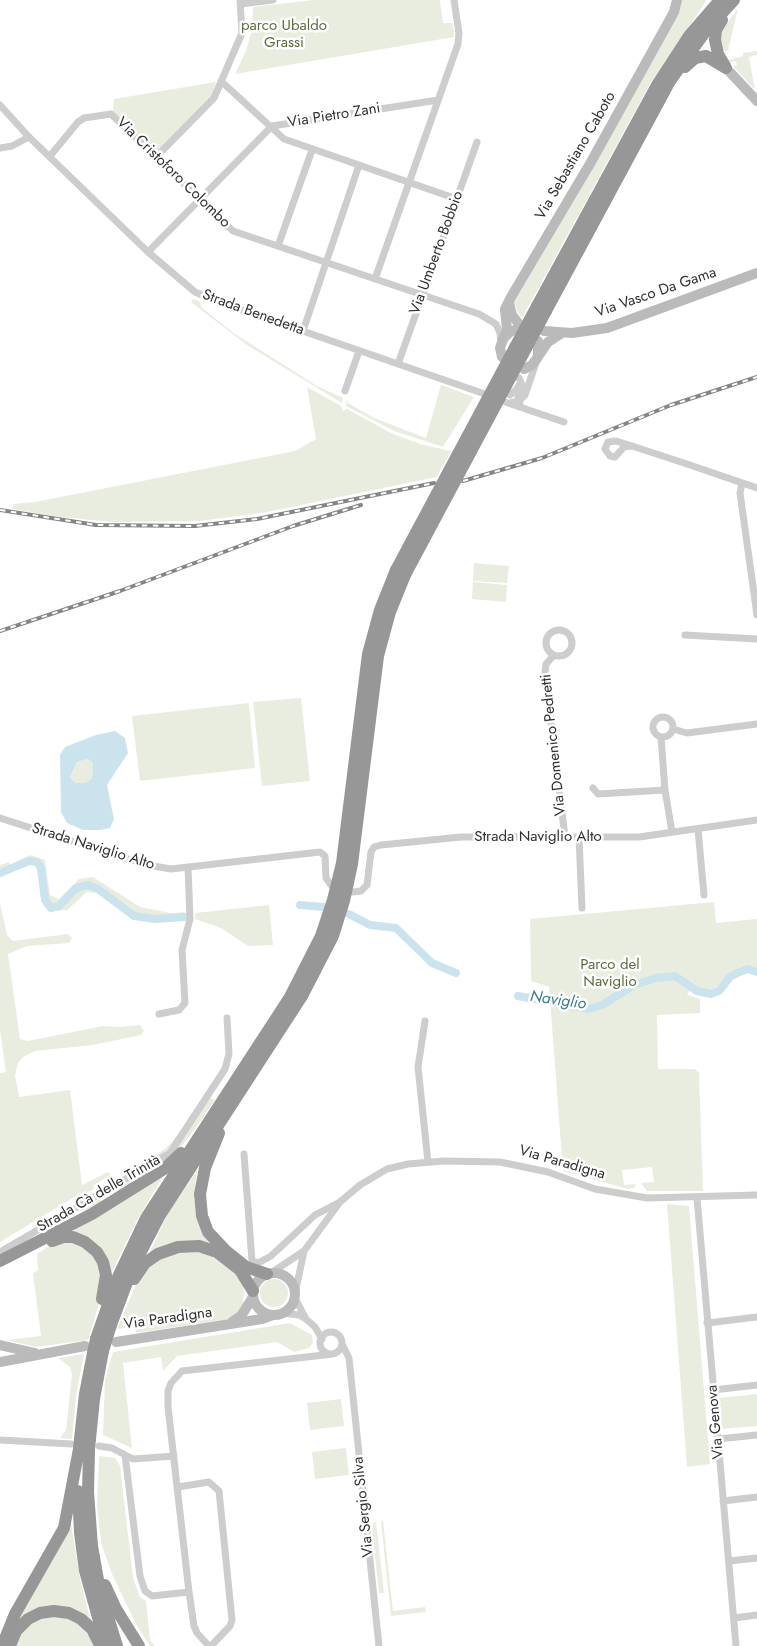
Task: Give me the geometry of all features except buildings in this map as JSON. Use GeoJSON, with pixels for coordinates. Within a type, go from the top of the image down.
{"type":"FeatureCollection","features":[{"type":"Feature","properties":{"kind":"highway"},"geometry":{"type":"LineString","coordinates":[[2,1646],[16,1611],[64,1528],[94,1399],[93,1347],[114,1286],[139,1231],[153,1206],[302,977],[329,915],[343,856],[368,654],[380,610],[542,308],[678,43],[711,0]]}},
{"type":"Feature","properties":{"kind":"highway"},"geometry":{"type":"LineString","coordinates":[[663,74],[689,36],[720,0]]}},
{"type":"Feature","properties":{"kind":"highway"},"geometry":{"type":"LineString","coordinates":[[542,308],[648,120],[687,56],[734,0]]}},
{"type":"Feature","properties":{"kind":"highway"},"geometry":{"type":"LineString","coordinates":[[726,68],[716,47],[715,33],[723,19],[739,0]]}},
{"type":"Feature","properties":{"kind":"highway"},"geometry":{"type":"LineString","coordinates":[[648,120],[692,60],[706,56],[726,68]]}},
{"type":"Feature","properties":{"kind":"highway"},"geometry":{"type":"LineString","coordinates":[[111,1325],[135,1262],[160,1215],[310,983],[330,942],[342,908],[354,849],[376,663],[400,573]]}},
{"type":"Feature","properties":{"kind":"highway"},"geometry":{"type":"LineString","coordinates":[[257,1065],[218,1136],[205,1168],[200,1194],[202,1216],[208,1232],[216,1242],[246,1267],[269,1273]]}},
{"type":"Feature","properties":{"kind":"highway"},"geometry":{"type":"LineString","coordinates":[[0,1261],[85,1218],[164,1169],[183,1151],[210,1113],[224,1098]]}},
{"type":"Feature","properties":{"kind":"highway"},"geometry":{"type":"LineString","coordinates":[[0,1271],[60,1238],[72,1237],[88,1244],[102,1258],[106,1278],[88,1372],[78,1502],[82,1548],[92,1600],[106,1646]]}},
{"type":"Feature","properties":{"kind":"highway"},"geometry":{"type":"LineString","coordinates":[[93,1347],[111,1325],[143,1266],[155,1255],[175,1247],[199,1246],[217,1252],[242,1273],[253,1294]]}},
{"type":"Feature","properties":{"kind":"highway"},"geometry":{"type":"LineString","coordinates":[[83,1445],[90,1531],[100,1591],[117,1646]]}},
{"type":"Feature","properties":{"kind":"highway"},"geometry":{"type":"LineString","coordinates":[[90,1531],[110,1598],[139,1646]]}},
{"type":"Feature","properties":{"kind":"highway"},"geometry":{"type":"LineString","coordinates":[[10,1646],[16,1631],[28,1618],[40,1613],[54,1611],[72,1614],[85,1622],[92,1629],[100,1646]]}},
{"type":"Feature","properties":{"kind":"street"},"geometry":{"type":"LineString","coordinates":[[156,157],[214,98],[242,33],[240,2],[273,0]]}},
{"type":"Feature","properties":{"kind":"street"},"geometry":{"type":"LineString","coordinates":[[375,280],[458,44],[459,33],[454,0]]}},
{"type":"Feature","properties":{"kind":"street","name":"Via Sebastiano Caboto"},"geometry":{"type":"LineString","coordinates":[[667,23],[669,0]]}},
{"type":"Feature","properties":{"kind":"street","name":"Via Sebastiano Caboto"},"geometry":{"type":"LineString","coordinates":[[502,357],[502,341],[507,328],[505,309],[591,162],[674,12],[677,0]]}},
{"type":"Feature","properties":{"kind":"street"},"geometry":{"type":"LineString","coordinates":[[726,68],[757,101]]}},
{"type":"Feature","properties":{"kind":"street"},"geometry":{"type":"LineString","coordinates":[[222,81],[284,139],[457,199]]}},
{"type":"Feature","properties":{"kind":"street","name":"Via Pietro Zani"},"geometry":{"type":"LineString","coordinates":[[148,252],[272,126],[438,100]]}},
{"type":"Feature","properties":{"kind":"street","name":"Strada Benedetta"},"geometry":{"type":"LineString","coordinates":[[0,105],[29,136],[148,252],[187,287],[199,294],[482,393]]}},
{"type":"Feature","properties":{"kind":"street","name":"Via Cristoforo Colombo"},"geometry":{"type":"LineString","coordinates":[[50,156],[78,122],[84,118],[111,114],[233,231],[486,317],[495,323],[499,329],[502,341]]}},
{"type":"Feature","properties":{"kind":"street"},"geometry":{"type":"LineString","coordinates":[[0,148],[12,146],[29,136]]}},
{"type":"Feature","properties":{"kind":"street","name":"Via Umberto Bobbio"},"geometry":{"type":"LineString","coordinates":[[398,364],[477,142]]}},
{"type":"Feature","properties":{"kind":"street"},"geometry":{"type":"LineString","coordinates":[[278,246],[312,150]]}},
{"type":"Feature","properties":{"kind":"street"},"geometry":{"type":"LineString","coordinates":[[303,331],[359,165]]}},
{"type":"Feature","properties":{"kind":"street","name":"Via Vasco Da Gama"},"geometry":{"type":"LineString","coordinates":[[544,331],[562,333],[590,331],[612,326],[757,273]]}},
{"type":"Feature","properties":{"kind":"street"},"geometry":{"type":"LineString","coordinates":[[502,341],[518,327],[512,315],[509,302]]}},
{"type":"Feature","properties":{"kind":"street"},"geometry":{"type":"LineString","coordinates":[[510,394],[517,389],[520,375],[532,365],[547,343],[562,333]]}},
{"type":"Feature","properties":{"kind":"street"},"geometry":{"type":"LineString","coordinates":[[538,341],[538,357],[527,390],[519,401],[506,403],[564,422]]}},
{"type":"Feature","properties":{"kind":"street"},"geometry":{"type":"LineString","coordinates":[[345,391],[359,351]]}},
{"type":"Feature","properties":{"kind":"street"},"geometry":{"type":"LineString","coordinates":[[520,375],[522,385],[519,401],[526,410]]}},
{"type":"Feature","properties":{"kind":"street"},"geometry":{"type":"LineString","coordinates":[[527,390],[527,402],[535,412]]}},
{"type":"Feature","properties":{"kind":"street"},"geometry":{"type":"LineString","coordinates":[[632,446],[757,488]]}},
{"type":"Feature","properties":{"kind":"street"},"geometry":{"type":"LineString","coordinates":[[742,483],[740,493],[757,615]]}},
{"type":"Feature","properties":{"kind":"street"},"geometry":{"type":"LineString","coordinates":[[685,635],[757,639]]}},
{"type":"Feature","properties":{"kind":"street","name":"Via Domenico Pedretti"},"geometry":{"type":"LineString","coordinates":[[554,655],[546,664],[545,673],[565,837]]}},
{"type":"Feature","properties":{"kind":"street"},"geometry":{"type":"LineString","coordinates":[[668,718],[673,725],[673,730],[668,736],[661,737],[657,735],[654,729],[658,719],[668,718]]}},
{"type":"Feature","properties":{"kind":"street"},"geometry":{"type":"LineString","coordinates":[[673,730],[687,733],[757,724]]}},
{"type":"Feature","properties":{"kind":"street"},"geometry":{"type":"LineString","coordinates":[[661,737],[665,790],[672,832]]}},
{"type":"Feature","properties":{"kind":"street"},"geometry":{"type":"LineString","coordinates":[[593,788],[598,794],[665,790]]}},
{"type":"Feature","properties":{"kind":"street","name":"Strada Naviglio Alto"},"geometry":{"type":"LineString","coordinates":[[0,818],[147,865],[171,869],[319,852],[324,856],[326,876],[331,885]]}},
{"type":"Feature","properties":{"kind":"street","name":"Strada Naviglio Alto"},"geometry":{"type":"LineString","coordinates":[[354,892],[361,890],[367,885],[371,852],[378,845],[462,837],[639,837],[757,820]]}},
{"type":"Feature","properties":{"kind":"street"},"geometry":{"type":"LineString","coordinates":[[698,828],[704,894]]}},
{"type":"Feature","properties":{"kind":"street"},"geometry":{"type":"LineString","coordinates":[[579,837],[582,908]]}},
{"type":"Feature","properties":{"kind":"street"},"geometry":{"type":"LineString","coordinates":[[159,1014],[179,1010],[185,1003],[182,950],[188,936],[190,918],[188,867]]}},
{"type":"Feature","properties":{"kind":"street","name":"Strada Cà delle Trinità"},"geometry":{"type":"LineString","coordinates":[[0,1252],[170,1152],[227,1063],[227,1018]]}},
{"type":"Feature","properties":{"kind":"street"},"geometry":{"type":"LineString","coordinates":[[426,1021],[418,1067],[428,1162]]}},
{"type":"Feature","properties":{"kind":"street","name":"Via Paradigna"},"geometry":{"type":"LineString","coordinates":[[244,1154],[252,1261],[258,1263],[271,1256],[316,1215],[340,1202]]}},
{"type":"Feature","properties":{"kind":"street","name":"Via Paradigna"},"geometry":{"type":"LineString","coordinates":[[226,1325],[241,1316],[253,1294],[255,1284],[304,1251],[340,1202],[360,1184],[387,1170],[428,1162],[500,1162],[548,1172],[588,1187],[622,1195],[647,1198],[696,1198],[757,1195]]}},
{"type":"Feature","properties":{"kind":"street","name":"Via Genova"},"geometry":{"type":"LineString","coordinates":[[696,1198],[736,1646]]}},
{"type":"Feature","properties":{"kind":"street","name":"Via Paradigna"},"geometry":{"type":"LineString","coordinates":[[116,1342],[262,1320],[278,1314],[288,1309],[295,1296],[304,1251]]}},
{"type":"Feature","properties":{"kind":"street"},"geometry":{"type":"LineString","coordinates":[[269,1273],[278,1273],[290,1280],[306,1319]]}},
{"type":"Feature","properties":{"kind":"street"},"geometry":{"type":"LineString","coordinates":[[178,1487],[209,1482],[219,1491],[232,1620],[230,1626],[210,1646],[194,1626],[189,1592],[168,1402],[168,1391],[176,1375],[182,1371],[334,1353],[342,1344],[340,1337],[315,1327],[299,1315],[278,1314],[260,1310],[253,1294]]}},
{"type":"Feature","properties":{"kind":"street"},"geometry":{"type":"LineString","coordinates":[[708,1322],[757,1317]]}},
{"type":"Feature","properties":{"kind":"street"},"geometry":{"type":"LineString","coordinates":[[315,1327],[325,1352],[334,1353],[350,1367]]}},
{"type":"Feature","properties":{"kind":"street"},"geometry":{"type":"LineString","coordinates":[[308,1357],[326,1334],[333,1333]]}},
{"type":"Feature","properties":{"kind":"street","name":"Via Sergio Silva"},"geometry":{"type":"LineString","coordinates":[[342,1344],[349,1358],[379,1646]]}},
{"type":"Feature","properties":{"kind":"street"},"geometry":{"type":"LineString","coordinates":[[0,1345],[38,1353]]}},
{"type":"Feature","properties":{"kind":"street"},"geometry":{"type":"LineString","coordinates":[[0,1362],[38,1353],[93,1347]]}},
{"type":"Feature","properties":{"kind":"street"},"geometry":{"type":"LineString","coordinates":[[714,1390],[757,1385]]}},
{"type":"Feature","properties":{"kind":"street"},"geometry":{"type":"LineString","coordinates":[[718,1439],[757,1435]]}},
{"type":"Feature","properties":{"kind":"street"},"geometry":{"type":"LineString","coordinates":[[0,1440],[109,1447],[132,1459],[142,1460],[174,1456]]}},
{"type":"Feature","properties":{"kind":"street"},"geometry":{"type":"LineString","coordinates":[[125,1455],[140,1576],[145,1591],[152,1596],[189,1592]]}},
{"type":"Feature","properties":{"kind":"street"},"geometry":{"type":"LineString","coordinates":[[723,1500],[757,1497]]}},
{"type":"Feature","properties":{"kind":"street"},"geometry":{"type":"LineString","coordinates":[[729,1561],[757,1558]]}},
{"type":"Feature","properties":{"kind":"street"},"geometry":{"type":"LineString","coordinates":[[734,1618],[757,1615]]}},
{"type":"Feature","properties":{"kind":"green space","name":"parco Ubaldo Grassi"},"geometry":{"type":"Polygon","coordinates":[[[314,0],[440,0],[443,23],[453,23],[454,37],[235,74],[246,51],[252,30],[253,7],[314,0]]]}},
{"type":"Feature","properties":{"kind":"green space"},"geometry":{"type":"Polygon","coordinates":[[[680,0],[707,0],[651,82],[522,318],[517,311],[514,301],[602,152],[680,0]]]}},
{"type":"Feature","properties":{"kind":"green space"},"geometry":{"type":"Polygon","coordinates":[[[738,8],[728,51],[725,51],[719,45],[719,34],[738,8]]]}},
{"type":"Feature","properties":{"kind":"green space"},"geometry":{"type":"Polygon","coordinates":[[[757,51],[757,55],[749,57],[755,90],[733,66],[737,65],[736,61],[730,62],[728,60],[743,56],[743,53],[757,51]]]}},
{"type":"Feature","properties":{"kind":"green space"},"geometry":{"type":"Polygon","coordinates":[[[216,82],[212,96],[156,154],[113,111],[114,99],[216,82]]]}},
{"type":"Feature","properties":{"kind":"green space"},"geometry":{"type":"Polygon","coordinates":[[[193,299],[200,302],[201,307],[235,334],[317,386],[343,398],[342,403],[247,345],[191,302],[193,299]]]}},
{"type":"Feature","properties":{"kind":"green space"},"geometry":{"type":"Polygon","coordinates":[[[441,385],[474,397],[443,447],[394,431],[346,406],[347,399],[348,403],[374,418],[426,438],[441,385]]]}},
{"type":"Feature","properties":{"kind":"green space"},"geometry":{"type":"Polygon","coordinates":[[[307,387],[341,406],[343,411],[347,409],[391,433],[420,444],[451,451],[437,477],[262,513],[199,521],[113,522],[60,517],[12,509],[14,504],[35,502],[295,451],[316,439],[307,387]]]}},
{"type":"Feature","properties":{"kind":"green space"},"geometry":{"type":"Polygon","coordinates":[[[474,563],[509,566],[507,583],[473,581],[474,563]]]}},
{"type":"Feature","properties":{"kind":"green space"},"geometry":{"type":"Polygon","coordinates":[[[473,582],[507,585],[506,602],[472,599],[473,582]]]}},
{"type":"Feature","properties":{"kind":"green space"},"geometry":{"type":"Polygon","coordinates":[[[301,698],[310,781],[262,786],[253,702],[301,698]]]}},
{"type":"Feature","properties":{"kind":"green space"},"geometry":{"type":"Polygon","coordinates":[[[249,703],[255,768],[140,781],[132,716],[249,703]]]}},
{"type":"Feature","properties":{"kind":"green space"},"geometry":{"type":"Polygon","coordinates":[[[88,759],[93,763],[92,780],[85,783],[75,783],[70,777],[77,762],[88,759]]]}},
{"type":"Feature","properties":{"kind":"green space"},"geometry":{"type":"Polygon","coordinates":[[[30,855],[45,860],[50,895],[59,899],[79,879],[93,877],[140,907],[171,913],[185,912],[185,915],[155,917],[136,915],[121,906],[100,888],[87,883],[76,886],[58,904],[51,904],[46,897],[44,868],[39,861],[31,859],[0,870],[0,865],[9,862],[10,865],[30,855]]]}},
{"type":"Feature","properties":{"kind":"green space"},"geometry":{"type":"Polygon","coordinates":[[[84,887],[97,891],[111,901],[96,893],[87,892],[67,910],[55,911],[62,907],[74,891],[84,887]]]}},
{"type":"Feature","properties":{"kind":"green space","name":"Parco del Naviglio"},"geometry":{"type":"Polygon","coordinates":[[[714,902],[716,923],[757,919],[757,968],[752,966],[738,968],[711,992],[703,992],[693,986],[687,995],[700,999],[700,1013],[657,1015],[658,1069],[695,1069],[699,1073],[703,1191],[647,1191],[641,1183],[654,1182],[652,1167],[622,1170],[624,1185],[636,1184],[634,1188],[628,1189],[563,1171],[549,987],[531,981],[530,919],[714,902]]]}},
{"type":"Feature","properties":{"kind":"green space"},"geometry":{"type":"Polygon","coordinates":[[[0,903],[7,935],[13,941],[68,934],[72,938],[69,943],[27,946],[8,954],[20,1039],[28,1041],[103,1026],[140,1025],[144,1031],[141,1035],[93,1045],[35,1051],[23,1057],[18,1063],[15,1075],[19,1097],[70,1090],[82,1185],[108,1172],[116,1182],[166,1148],[174,1140],[214,1082],[171,1149],[113,1184],[108,1176],[93,1186],[94,1189],[91,1191],[82,1193],[79,1200],[76,1196],[0,1242],[0,1073],[6,1072],[0,1030],[0,903]]]}},
{"type":"Feature","properties":{"kind":"green space"},"geometry":{"type":"Polygon","coordinates":[[[269,905],[273,945],[248,946],[221,928],[195,919],[195,913],[269,905]]]}},
{"type":"Feature","properties":{"kind":"green space"},"geometry":{"type":"Polygon","coordinates":[[[209,1097],[215,1100],[175,1155],[160,1168],[77,1220],[19,1248],[17,1245],[31,1237],[32,1239],[50,1228],[52,1231],[85,1211],[83,1207],[91,1206],[100,1198],[102,1201],[118,1191],[116,1188],[166,1158],[209,1097]]]}},
{"type":"Feature","properties":{"kind":"green space"},"geometry":{"type":"Polygon","coordinates":[[[197,1171],[194,1193],[195,1211],[211,1245],[149,1254],[169,1211],[197,1171]]]}},
{"type":"Feature","properties":{"kind":"green space"},"geometry":{"type":"Polygon","coordinates":[[[163,1176],[136,1222],[111,1274],[74,1230],[163,1176]]]}},
{"type":"Feature","properties":{"kind":"green space"},"geometry":{"type":"Polygon","coordinates":[[[667,1204],[689,1206],[710,1464],[687,1467],[667,1204]]]}},
{"type":"Feature","properties":{"kind":"green space"},"geometry":{"type":"Polygon","coordinates":[[[74,1240],[99,1260],[101,1297],[88,1340],[36,1347],[6,1340],[41,1336],[33,1274],[38,1270],[37,1254],[53,1243],[74,1240]]]}},
{"type":"Feature","properties":{"kind":"green space"},"geometry":{"type":"Polygon","coordinates":[[[207,1251],[238,1273],[244,1285],[243,1304],[238,1313],[228,1319],[136,1333],[135,1326],[117,1329],[140,1275],[169,1252],[207,1251]]]}},
{"type":"Feature","properties":{"kind":"green space"},"geometry":{"type":"Polygon","coordinates":[[[274,1279],[284,1283],[288,1293],[284,1303],[274,1307],[264,1303],[260,1293],[264,1283],[274,1279]]]}},
{"type":"Feature","properties":{"kind":"green space"},"geometry":{"type":"Polygon","coordinates":[[[290,1323],[312,1335],[313,1343],[309,1348],[294,1352],[277,1342],[177,1356],[163,1371],[161,1357],[123,1363],[132,1448],[103,1435],[105,1380],[113,1352],[290,1323]]]}},
{"type":"Feature","properties":{"kind":"green space"},"geometry":{"type":"Polygon","coordinates":[[[84,1354],[76,1396],[72,1439],[60,1438],[66,1430],[72,1374],[70,1367],[58,1358],[84,1354]]]}},
{"type":"Feature","properties":{"kind":"green space"},"geometry":{"type":"Polygon","coordinates":[[[757,1394],[757,1426],[722,1429],[719,1398],[757,1394]]]}},
{"type":"Feature","properties":{"kind":"green space"},"geometry":{"type":"Polygon","coordinates":[[[341,1399],[344,1426],[310,1430],[307,1403],[341,1399]]]}},
{"type":"Feature","properties":{"kind":"green space"},"geometry":{"type":"Polygon","coordinates":[[[346,1448],[349,1475],[315,1479],[312,1452],[346,1448]]]}},
{"type":"Feature","properties":{"kind":"green space"},"geometry":{"type":"Polygon","coordinates":[[[99,1456],[115,1458],[120,1466],[133,1578],[140,1597],[146,1601],[150,1640],[155,1646],[150,1646],[136,1624],[112,1574],[101,1543],[97,1506],[99,1456]]]}},
{"type":"Feature","properties":{"kind":"green space"},"geometry":{"type":"Polygon","coordinates":[[[381,1521],[383,1521],[393,1611],[425,1607],[426,1612],[391,1616],[381,1521]]]}},
{"type":"Feature","properties":{"kind":"green space"},"geometry":{"type":"Polygon","coordinates":[[[376,1522],[384,1593],[379,1593],[372,1528],[373,1523],[376,1522]]]}},
{"type":"Feature","properties":{"kind":"green space"},"geometry":{"type":"Polygon","coordinates":[[[71,1523],[80,1579],[90,1619],[75,1612],[12,1625],[71,1523]]]}},
{"type":"Feature","properties":{"kind":"green space"},"geometry":{"type":"Polygon","coordinates":[[[61,1616],[80,1623],[97,1646],[14,1646],[17,1638],[35,1619],[61,1616]]]}},
{"type":"Feature","properties":{"kind":"water"},"geometry":{"type":"Polygon","coordinates":[[[115,731],[125,738],[128,753],[107,785],[114,819],[110,828],[83,830],[67,823],[61,812],[60,755],[65,747],[96,735],[115,731]],[[88,759],[77,762],[70,777],[75,783],[85,783],[92,779],[93,763],[88,759]]]}},
{"type":"Feature","properties":{"kind":"waterway","name":"Naviglio"},"geometry":{"type":"LineString","coordinates":[[0,873],[29,861],[37,862],[41,868],[45,900],[51,908],[59,906],[76,888],[88,885],[98,889],[134,916],[155,919],[185,917]]}},
{"type":"Feature","properties":{"kind":"waterway","name":"Naviglio"},"geometry":{"type":"LineString","coordinates":[[300,905],[324,907]]}},
{"type":"Feature","properties":{"kind":"waterway","name":"Naviglio"},"geometry":{"type":"LineString","coordinates":[[349,914],[370,925],[396,928],[432,963],[456,973]]}},
{"type":"Feature","properties":{"kind":"waterway","name":"Naviglio"},"geometry":{"type":"LineString","coordinates":[[518,996],[588,1009],[602,1005],[634,985],[656,978],[675,976],[697,991],[711,994],[719,991],[730,977],[737,973],[748,969],[757,972]]}},
{"type":"Feature","properties":{"kind":"railway"},"geometry":{"type":"LineString","coordinates":[[463,481],[542,458],[671,405],[757,377]]}},
{"type":"Feature","properties":{"kind":"railway"},"geometry":{"type":"LineString","coordinates":[[0,510],[96,525],[195,526],[257,519],[434,483]]}},
{"type":"Feature","properties":{"kind":"railway"},"geometry":{"type":"LineString","coordinates":[[0,631],[120,591],[293,526],[361,505]]}}]}
